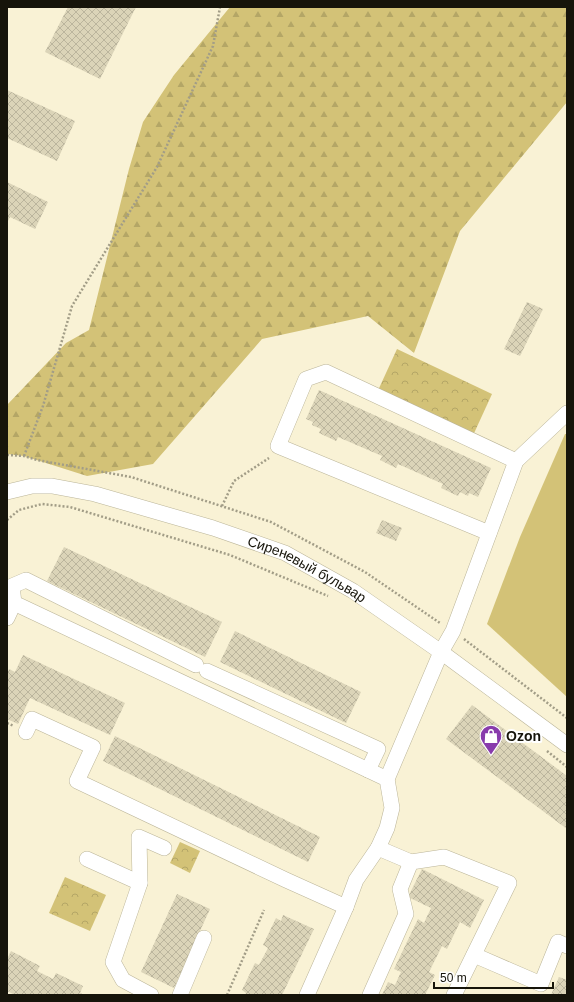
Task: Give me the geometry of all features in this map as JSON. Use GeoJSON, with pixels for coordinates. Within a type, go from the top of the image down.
{"type":"FeatureCollection","features":[{"type":"Feature","properties":{"kind":"street"},"geometry":{"type":"LineString","coordinates":[[489,533],[278,446],[306,379],[326,372],[516,461]]}},
{"type":"Feature","properties":{"kind":"street"},"geometry":{"type":"LineString","coordinates":[[306,995],[356,880],[378,848],[387,828],[392,808],[387,779],[442,652],[453,631],[516,461],[567,413]]}},
{"type":"Feature","properties":{"kind":"street","name":"Сиреневый бульвар"},"geometry":{"type":"LineString","coordinates":[[7,492],[32,486],[52,486],[95,494],[213,528],[285,553],[353,591],[442,652],[567,745]]}},
{"type":"Feature","properties":{"kind":"street"},"geometry":{"type":"LineString","coordinates":[[7,618],[11,601],[12,586],[26,580],[202,668],[378,749],[368,770]]}},
{"type":"Feature","properties":{"kind":"street"},"geometry":{"type":"LineString","coordinates":[[11,601],[387,779]]}},
{"type":"Feature","properties":{"kind":"street"},"geometry":{"type":"LineString","coordinates":[[26,732],[32,719],[93,747],[77,781],[286,880],[346,906]]}},
{"type":"Feature","properties":{"kind":"street"},"geometry":{"type":"LineString","coordinates":[[151,995],[123,980],[113,962],[140,883],[139,838],[164,848]]}},
{"type":"Feature","properties":{"kind":"street"},"geometry":{"type":"LineString","coordinates":[[378,848],[411,862],[444,858],[509,883],[454,995]]}},
{"type":"Feature","properties":{"kind":"street"},"geometry":{"type":"LineString","coordinates":[[87,859],[140,883]]}},
{"type":"Feature","properties":{"kind":"street"},"geometry":{"type":"LineString","coordinates":[[370,995],[406,914],[400,889],[411,862]]}},
{"type":"Feature","properties":{"kind":"street"},"geometry":{"type":"LineString","coordinates":[[180,995],[204,938]]}},
{"type":"Feature","properties":{"kind":"street"},"geometry":{"type":"LineString","coordinates":[[474,954],[541,984],[558,942],[567,946]]}},
{"type":"Feature","properties":{"kind":"path"},"geometry":{"type":"LineString","coordinates":[[24,456],[43,406],[72,306],[157,167],[213,46],[220,7]]}},
{"type":"Feature","properties":{"kind":"path"},"geometry":{"type":"LineString","coordinates":[[222,506],[234,481],[271,457],[278,446]]}},
{"type":"Feature","properties":{"kind":"path"},"geometry":{"type":"LineString","coordinates":[[7,520],[19,510],[42,504],[70,507],[230,555],[332,598]]}},
{"type":"Feature","properties":{"kind":"path"},"geometry":{"type":"LineString","coordinates":[[542,748],[567,767]]}},
{"type":"Feature","properties":{"kind":"path"},"geometry":{"type":"LineString","coordinates":[[227,995],[264,910]]}},
{"type":"Feature","properties":{"kind":"green space"},"geometry":{"type":"Polygon","coordinates":[[[230,7],[567,7],[567,102],[460,231],[414,353],[368,316],[262,339],[153,464],[87,476],[24,456],[7,454],[7,405],[66,343],[89,330],[129,169],[143,122],[174,75],[230,7]]]}},
{"type":"Feature","properties":{"kind":"green space"},"geometry":{"type":"Polygon","coordinates":[[[397,349],[492,394],[470,442],[375,397],[397,349]]]}},
{"type":"Feature","properties":{"kind":"green space"},"geometry":{"type":"Polygon","coordinates":[[[565,434],[567,434],[567,697],[487,624],[520,537],[565,434]]]}},
{"type":"Feature","properties":{"kind":"green space"},"geometry":{"type":"Polygon","coordinates":[[[180,842],[200,851],[190,873],[170,863],[180,842]]]}},
{"type":"Feature","properties":{"kind":"green space"},"geometry":{"type":"Polygon","coordinates":[[[65,877],[106,895],[90,931],[49,913],[65,877]]]}},
{"type":"Feature","properties":{"kind":"building"},"geometry":{"type":"Polygon","coordinates":[[[68,7],[136,7],[100,79],[45,52],[68,7]]]}},
{"type":"Feature","properties":{"kind":"building"},"geometry":{"type":"Polygon","coordinates":[[[7,90],[75,121],[57,161],[7,138],[7,90]]]}},
{"type":"Feature","properties":{"kind":"building"},"geometry":{"type":"Polygon","coordinates":[[[7,182],[48,202],[35,229],[10,217],[7,223],[7,182]]]}},
{"type":"Feature","properties":{"kind":"building"},"geometry":{"type":"Polygon","coordinates":[[[527,302],[543,309],[520,356],[504,349],[527,302]]]}},
{"type":"Feature","properties":{"kind":"building"},"geometry":{"type":"Polygon","coordinates":[[[319,390],[491,468],[478,497],[469,493],[468,496],[460,492],[458,496],[441,488],[443,484],[398,464],[396,468],[380,460],[382,456],[338,437],[336,441],[319,433],[321,429],[312,425],[313,422],[306,419],[319,390]]]}},
{"type":"Feature","properties":{"kind":"building"},"geometry":{"type":"Polygon","coordinates":[[[382,520],[402,528],[396,541],[376,533],[382,520]]]}},
{"type":"Feature","properties":{"kind":"building"},"geometry":{"type":"Polygon","coordinates":[[[64,547],[222,622],[205,657],[47,581],[64,547]]]}},
{"type":"Feature","properties":{"kind":"building"},"geometry":{"type":"Polygon","coordinates":[[[235,631],[361,692],[346,723],[220,662],[235,631]]]}},
{"type":"Feature","properties":{"kind":"building"},"geometry":{"type":"Polygon","coordinates":[[[23,655],[125,703],[110,735],[30,698],[18,724],[7,719],[7,674],[9,669],[15,672],[23,655]]]}},
{"type":"Feature","properties":{"kind":"building"},"geometry":{"type":"Polygon","coordinates":[[[472,705],[567,776],[567,829],[446,739],[472,705]]]}},
{"type":"Feature","properties":{"kind":"building"},"geometry":{"type":"Polygon","coordinates":[[[115,736],[320,837],[308,862],[103,761],[115,736]]]}},
{"type":"Feature","properties":{"kind":"building"},"geometry":{"type":"Polygon","coordinates":[[[422,869],[484,900],[470,928],[460,922],[447,949],[442,946],[429,972],[435,975],[425,995],[382,995],[388,982],[395,985],[401,972],[394,969],[418,919],[424,923],[431,908],[408,897],[422,869]]]}},
{"type":"Feature","properties":{"kind":"building"},"geometry":{"type":"Polygon","coordinates":[[[177,894],[210,909],[174,988],[141,972],[177,894]]]}},
{"type":"Feature","properties":{"kind":"building"},"geometry":{"type":"Polygon","coordinates":[[[283,915],[314,929],[282,995],[245,995],[246,993],[242,990],[255,963],[259,965],[268,948],[263,945],[276,918],[281,921],[283,915]]]}},
{"type":"Feature","properties":{"kind":"building"},"geometry":{"type":"Polygon","coordinates":[[[11,951],[40,966],[37,971],[53,979],[56,973],[83,986],[80,993],[85,995],[15,995],[7,991],[7,956],[8,957],[11,951]]]}},
{"type":"Feature","properties":{"kind":"building"},"geometry":{"type":"Polygon","coordinates":[[[559,977],[567,980],[567,995],[551,995],[559,977]]]}},
{"type":"Feature","properties":{"kind":"place","name":"Ozon"},"geometry":{"type":"Point","coordinates":[491,756]}}]}
